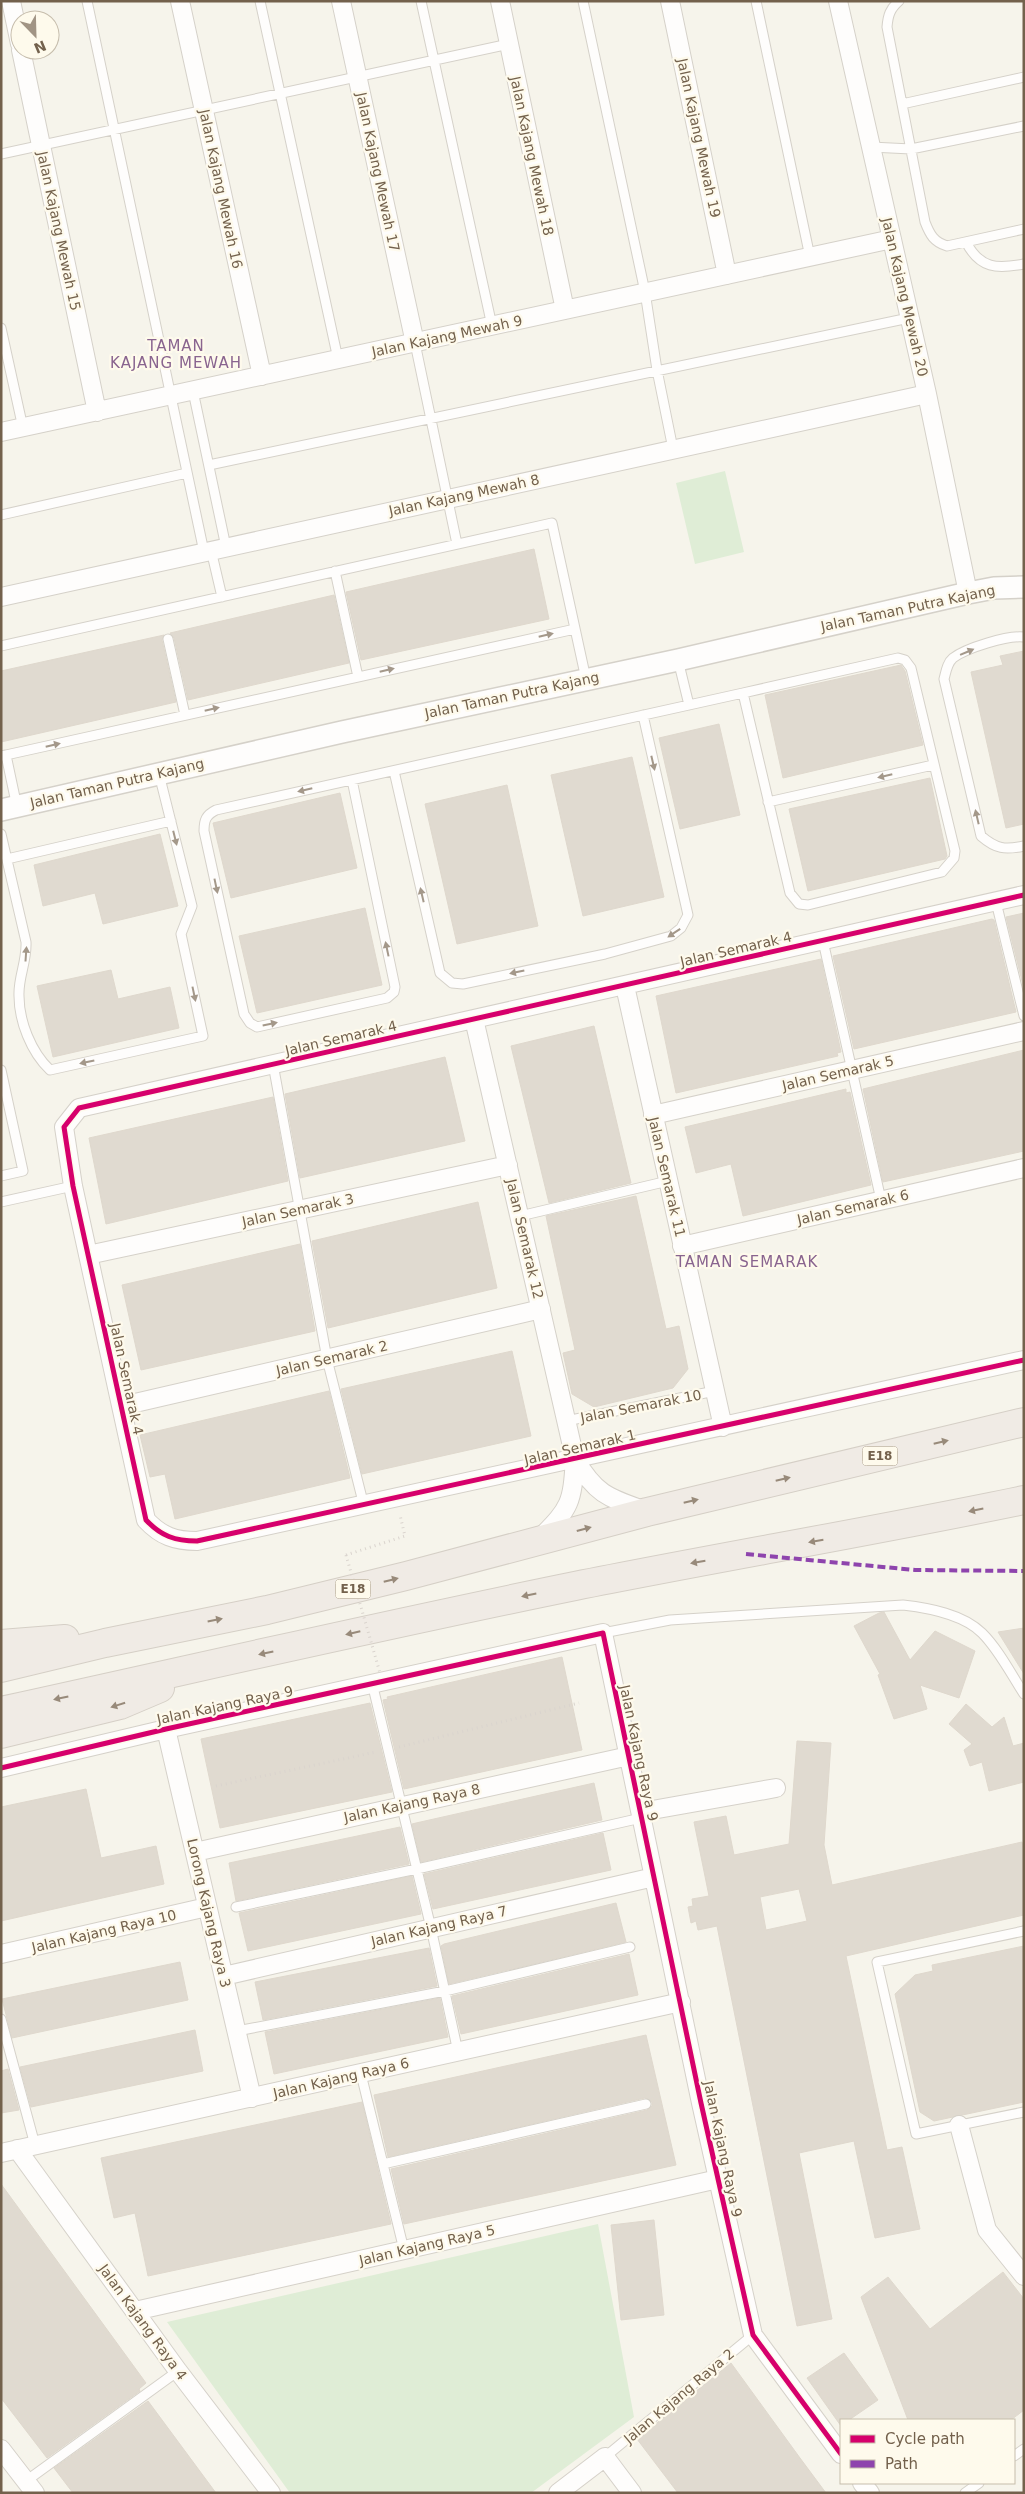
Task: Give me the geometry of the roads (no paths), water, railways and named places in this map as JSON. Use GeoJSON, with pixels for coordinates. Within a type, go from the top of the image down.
{"type":"FeatureCollection","features":[{"type":"Feature","properties":{"kind":"highway","name":"E18"},"geometry":{"type":"LineString","coordinates":[[1,1668],[167,1630],[267,1610],[646,1512],[1024,1422]]}},
{"type":"Feature","properties":{"kind":"highway"},"geometry":{"type":"LineString","coordinates":[[1,1711],[401,1622],[1024,1500]]}},
{"type":"Feature","properties":{"kind":"highway"},"geometry":{"type":"LineString","coordinates":[[1,1644],[167,1630]]}},
{"type":"Feature","properties":{"kind":"highway"},"geometry":{"type":"LineString","coordinates":[[1,1734],[120,1706],[211,1665]]}},
{"type":"Feature","properties":{"kind":"street","name":"Jalan Kajang Mewah 16"},"geometry":{"type":"LineString","coordinates":[[180,1],[262,376]]}},
{"type":"Feature","properties":{"kind":"street","name":"Jalan Kajang Mewah 17"},"geometry":{"type":"LineString","coordinates":[[341,1],[415,342]]}},
{"type":"Feature","properties":{"kind":"street","name":"Jalan Kajang Mewah 18"},"geometry":{"type":"LineString","coordinates":[[500,1],[565,310]]}},
{"type":"Feature","properties":{"kind":"street","name":"Jalan Kajang Mewah 19"},"geometry":{"type":"LineString","coordinates":[[670,1],[727,275]]}},
{"type":"Feature","properties":{"kind":"street","name":"Jalan Kajang Mewah 20"},"geometry":{"type":"LineString","coordinates":[[838,1],[927,394],[968,594]]}},
{"type":"Feature","properties":{"kind":"street","name":"Jalan Kajang Mewah 15"},"geometry":{"type":"LineString","coordinates":[[23,60],[98,412]]}},
{"type":"Feature","properties":{"kind":"street","name":"Jalan Kajang Mewah 9"},"geometry":{"type":"LineString","coordinates":[[1,432],[892,239]]}},
{"type":"Feature","properties":{"kind":"street","name":"Jalan Kajang Mewah 8"},"geometry":{"type":"LineString","coordinates":[[1,597],[927,394]]}},
{"type":"Feature","properties":{"kind":"street","name":"Jalan Taman Putra Kajang"},"geometry":{"type":"LineString","coordinates":[[9,808],[994,588],[1024,587]]}},
{"type":"Feature","properties":{"kind":"street","name":"Jalan Semarak 4"},"geometry":{"type":"LineString","coordinates":[[146,1520],[73,1186],[64,1127],[79,1108],[1024,895]]}},
{"type":"Feature","properties":{"kind":"street","name":"Jalan Semarak 11"},"geometry":{"type":"LineString","coordinates":[[625,986],[722,1427]]}},
{"type":"Feature","properties":{"kind":"street","name":"Jalan Semarak 12"},"geometry":{"type":"LineString","coordinates":[[474,1019],[575,1459],[591,1484],[600,1492],[610,1499],[646,1512]]}},
{"type":"Feature","properties":{"kind":"street","name":"Jalan Semarak 5"},"geometry":{"type":"LineString","coordinates":[[653,1115],[1024,1031]]}},
{"type":"Feature","properties":{"kind":"street","name":"Jalan Semarak 3"},"geometry":{"type":"LineString","coordinates":[[88,1255],[508,1164]]}},
{"type":"Feature","properties":{"kind":"street","name":"Jalan Semarak 6"},"geometry":{"type":"LineString","coordinates":[[682,1246],[1024,1168]]}},
{"type":"Feature","properties":{"kind":"street","name":"Jalan Semarak 2"},"geometry":{"type":"LineString","coordinates":[[122,1406],[541,1309]]}},
{"type":"Feature","properties":{"kind":"street","name":"Jalan Semarak 1"},"geometry":{"type":"LineString","coordinates":[[146,1520],[157,1533],[178,1541],[197,1541],[395,1500],[1024,1360]]}},
{"type":"Feature","properties":{"kind":"street","name":"Jalan Semarak 12"},"geometry":{"type":"LineString","coordinates":[[537,1541],[563,1515],[569,1504],[575,1459]]}},
{"type":"Feature","properties":{"kind":"street","name":"Jalan Kajang Raya 9"},"geometry":{"type":"LineString","coordinates":[[1,1768],[376,1678],[603,1633],[718,2179],[753,2335],[840,2453]]}},
{"type":"Feature","properties":{"kind":"street","name":"Lorong Kajang Raya 3"},"geometry":{"type":"LineString","coordinates":[[166,1729],[252,2098]]}},
{"type":"Feature","properties":{"kind":"street","name":"Jalan Kajang Raya 8"},"geometry":{"type":"LineString","coordinates":[[195,1852],[629,1756]]}},
{"type":"Feature","properties":{"kind":"street"},"geometry":{"type":"LineString","coordinates":[[641,1815],[776,1788]]}},
{"type":"Feature","properties":{"kind":"street","name":"Jalan Kajang Raya 7"},"geometry":{"type":"LineString","coordinates":[[224,1976],[654,1877]]}},
{"type":"Feature","properties":{"kind":"street","name":"Jalan Kajang Raya 10"},"geometry":{"type":"LineString","coordinates":[[1,1954],[208,1907]]}},
{"type":"Feature","properties":{"kind":"street","name":"Jalan Kajang Raya 6"},"geometry":{"type":"LineString","coordinates":[[9,2151],[681,2002]]}},
{"type":"Feature","properties":{"kind":"street"},"geometry":{"type":"LineString","coordinates":[[959,2125],[988,2230],[1024,2276]]}},
{"type":"Feature","properties":{"kind":"street","name":"Jalan Kajang Raya 4"},"geometry":{"type":"LineString","coordinates":[[9,2151],[135,2311],[271,2493]]}},
{"type":"Feature","properties":{"kind":"street","name":"Jalan Kajang Raya 5"},"geometry":{"type":"LineString","coordinates":[[135,2311],[718,2179]]}},
{"type":"Feature","properties":{"kind":"street"},"geometry":{"type":"LineString","coordinates":[[1,2448],[30,2487]]}},
{"type":"Feature","properties":{"kind":"street"},"geometry":{"type":"LineString","coordinates":[[605,2457],[632,2493]]}},
{"type":"Feature","properties":{"kind":"street","name":"Jalan Kajang Raya 2"},"geometry":{"type":"LineString","coordinates":[[558,2493],[605,2457]]}},
{"type":"Feature","properties":{"kind":"lane"},"geometry":{"type":"LineString","coordinates":[[87,1],[187,473],[214,550]]}},
{"type":"Feature","properties":{"kind":"lane"},"geometry":{"type":"LineString","coordinates":[[260,1],[338,359]]}},
{"type":"Feature","properties":{"kind":"lane"},"geometry":{"type":"LineString","coordinates":[[421,1],[492,326]]}},
{"type":"Feature","properties":{"kind":"lane"},"geometry":{"type":"LineString","coordinates":[[583,1],[645,292],[657,370],[673,449]]}},
{"type":"Feature","properties":{"kind":"lane"},"geometry":{"type":"LineString","coordinates":[[756,1],[810,257]]}},
{"type":"Feature","properties":{"kind":"lane"},"geometry":{"type":"LineString","coordinates":[[899,1],[888,16],[887,27],[925,222],[930,234],[938,244],[947,246],[1024,229]]}},
{"type":"Feature","properties":{"kind":"lane"},"geometry":{"type":"LineString","coordinates":[[1,154],[509,44]]}},
{"type":"Feature","properties":{"kind":"lane"},"geometry":{"type":"LineString","coordinates":[[902,104],[1024,77]]}},
{"type":"Feature","properties":{"kind":"lane"},"geometry":{"type":"LineString","coordinates":[[872,147],[911,149],[1024,126]]}},
{"type":"Feature","properties":{"kind":"lane"},"geometry":{"type":"LineString","coordinates":[[966,242],[977,259],[988,265],[998,268],[1024,264]]}},
{"type":"Feature","properties":{"kind":"lane"},"geometry":{"type":"LineString","coordinates":[[209,466],[909,318]]}},
{"type":"Feature","properties":{"kind":"lane"},"geometry":{"type":"LineString","coordinates":[[1,328],[23,428]]}},
{"type":"Feature","properties":{"kind":"lane"},"geometry":{"type":"LineString","coordinates":[[415,342],[457,544]]}},
{"type":"Feature","properties":{"kind":"lane"},"geometry":{"type":"LineString","coordinates":[[193,391],[209,466],[214,550],[222,597]]}},
{"type":"Feature","properties":{"kind":"lane"},"geometry":{"type":"LineString","coordinates":[[1,515],[187,473]]}},
{"type":"Feature","properties":{"kind":"lane"},"geometry":{"type":"LineString","coordinates":[[1,646],[552,523],[586,679]]}},
{"type":"Feature","properties":{"kind":"lane"},"geometry":{"type":"LineString","coordinates":[[335,571],[358,677]]}},
{"type":"Feature","properties":{"kind":"lane"},"geometry":{"type":"LineString","coordinates":[[9,808],[3,756],[575,628]]}},
{"type":"Feature","properties":{"kind":"lane"},"geometry":{"type":"LineString","coordinates":[[1024,637],[1014,636],[994,641],[953,658],[947,667],[944,679],[981,836],[1007,850],[1024,846]]}},
{"type":"Feature","properties":{"kind":"lane"},"geometry":{"type":"LineString","coordinates":[[168,639],[184,715]]}},
{"type":"Feature","properties":{"kind":"lane"},"geometry":{"type":"LineString","coordinates":[[352,780],[395,987],[394,992],[387,998],[257,1027],[250,1023],[244,1014],[204,821],[209,813],[216,810],[898,658],[905,660],[911,668],[955,851],[949,865],[942,872],[808,905],[799,904],[790,893],[743,693]]}},
{"type":"Feature","properties":{"kind":"lane"},"geometry":{"type":"LineString","coordinates":[[678,660],[688,705]]}},
{"type":"Feature","properties":{"kind":"lane"},"geometry":{"type":"LineString","coordinates":[[394,770],[440,973],[452,983],[463,984],[605,954],[671,936],[681,928],[688,914],[643,715]]}},
{"type":"Feature","properties":{"kind":"lane"},"geometry":{"type":"LineString","coordinates":[[768,802],[933,765]]}},
{"type":"Feature","properties":{"kind":"lane"},"geometry":{"type":"LineString","coordinates":[[1,834],[26,942],[27,957],[21,976],[19,996],[28,1037],[38,1058],[50,1070],[203,1036],[181,934],[192,906],[159,774]]}},
{"type":"Feature","properties":{"kind":"lane"},"geometry":{"type":"LineString","coordinates":[[7,859],[171,821]]}},
{"type":"Feature","properties":{"kind":"lane"},"geometry":{"type":"LineString","coordinates":[[996,902],[1024,1016]]}},
{"type":"Feature","properties":{"kind":"lane"},"geometry":{"type":"LineString","coordinates":[[823,941],[881,1200]]}},
{"type":"Feature","properties":{"kind":"lane"},"geometry":{"type":"LineString","coordinates":[[273,1064],[327,1359],[364,1506]]}},
{"type":"Feature","properties":{"kind":"lane"},"geometry":{"type":"LineString","coordinates":[[1,1070],[23,1171],[1,1176]]}},
{"type":"Feature","properties":{"kind":"lane"},"geometry":{"type":"LineString","coordinates":[[520,1216],[668,1181]]}},
{"type":"Feature","properties":{"kind":"lane"},"geometry":{"type":"LineString","coordinates":[[1,1202],[73,1186]]}},
{"type":"Feature","properties":{"kind":"lane","name":"Jalan Semarak 10"},"geometry":{"type":"LineString","coordinates":[[566,1421],[714,1391]]}},
{"type":"Feature","properties":{"kind":"lane"},"geometry":{"type":"LineString","coordinates":[[603,1633],[687,1618],[903,1605],[926,1608],[972,1626],[982,1634],[1007,1666],[1024,1694]]}},
{"type":"Feature","properties":{"kind":"lane"},"geometry":{"type":"LineString","coordinates":[[376,1678],[402,1805],[458,2052]]}},
{"type":"Feature","properties":{"kind":"lane"},"geometry":{"type":"LineString","coordinates":[[236,1907],[417,1869],[641,1815]]}},
{"type":"Feature","properties":{"kind":"lane"},"geometry":{"type":"LineString","coordinates":[[1024,1931],[877,1962],[916,2134],[1024,2112]]}},
{"type":"Feature","properties":{"kind":"lane"},"geometry":{"type":"LineString","coordinates":[[237,2032],[445,1991],[630,1947]]}},
{"type":"Feature","properties":{"kind":"lane"},"geometry":{"type":"LineString","coordinates":[[1,2019],[35,2145]]}},
{"type":"Feature","properties":{"kind":"lane"},"geometry":{"type":"LineString","coordinates":[[361,2074],[404,2250]]}},
{"type":"Feature","properties":{"kind":"lane"},"geometry":{"type":"LineString","coordinates":[[383,2164],[646,2104]]}},
{"type":"Feature","properties":{"kind":"lane","name":"Jalan Kajang Raya 2"},"geometry":{"type":"LineString","coordinates":[[605,2457],[753,2335]]}},
{"type":"Feature","properties":{"kind":"lane"},"geometry":{"type":"LineString","coordinates":[[30,2487],[178,2371]]}},
{"type":"Feature","properties":{"kind":"lane"},"geometry":{"type":"LineString","coordinates":[[965,2493],[977,2484]]}},
{"type":"Feature","properties":{"kind":"district","name":"TAMAN KAJANG MEWAH"},"geometry":{"type":"Point","coordinates":[176,354]}},
{"type":"Feature","properties":{"kind":"district","name":"TAMAN SEMARAK"},"geometry":{"type":"Point","coordinates":[747,1262]}}]}
